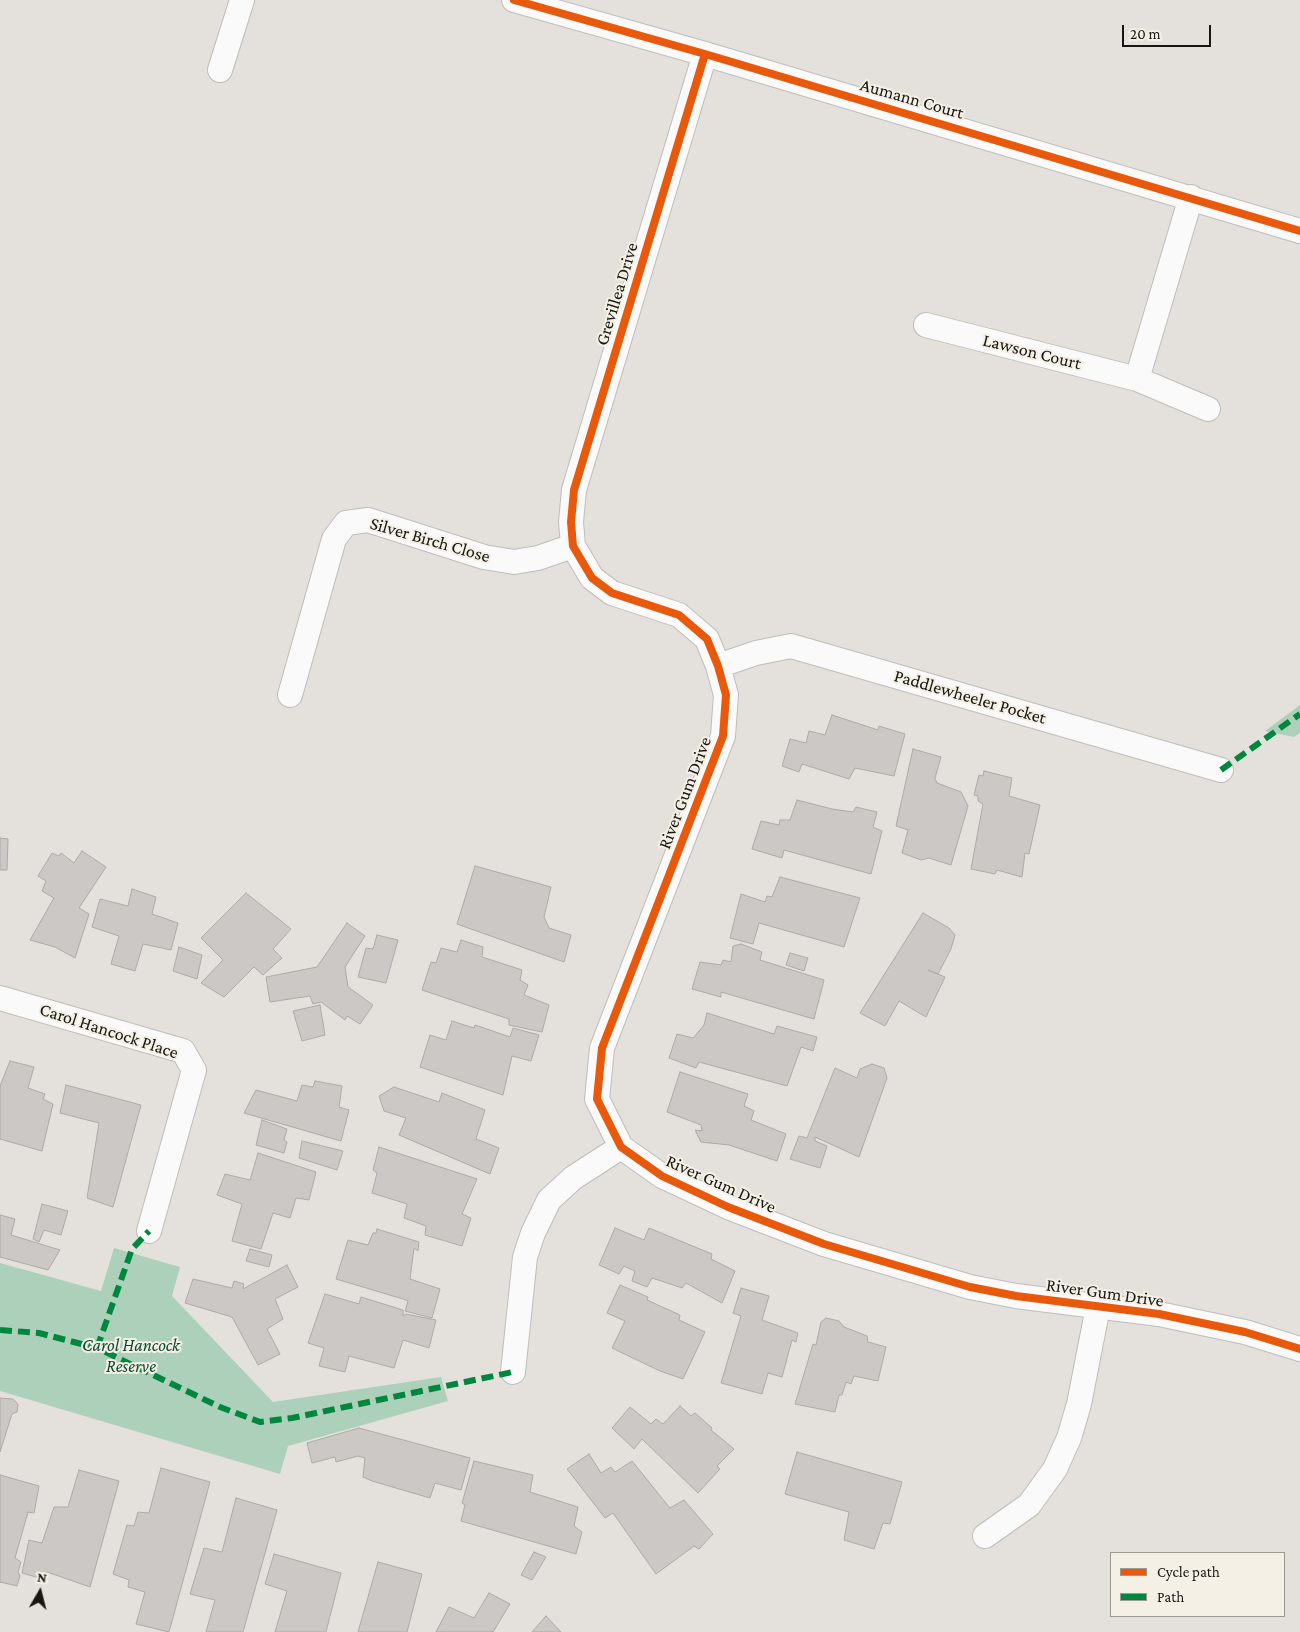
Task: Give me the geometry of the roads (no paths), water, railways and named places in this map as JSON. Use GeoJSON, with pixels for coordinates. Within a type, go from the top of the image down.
{"type":"FeatureCollection","features":[{"type":"Feature","properties":{"kind":"street"},"geometry":{"type":"LineString","coordinates":[[220,70],[242,0]]}},
{"type":"Feature","properties":{"kind":"street","name":"Aumann Court"},"geometry":{"type":"LineString","coordinates":[[514,0],[705,54],[1191,197],[1300,231]]}},
{"type":"Feature","properties":{"kind":"street","name":"Grevillea Drive"},"geometry":{"type":"LineString","coordinates":[[573,546],[574,490],[705,54]]}},
{"type":"Feature","properties":{"kind":"street"},"geometry":{"type":"LineString","coordinates":[[1137,380],[1191,197]]}},
{"type":"Feature","properties":{"kind":"street","name":"Lawson Court"},"geometry":{"type":"LineString","coordinates":[[926,325],[1137,380],[1208,409]]}},
{"type":"Feature","properties":{"kind":"street","name":"Silver Birch Close"},"geometry":{"type":"LineString","coordinates":[[290,695],[334,539],[346,523],[368,520],[484,557],[514,562],[538,558],[573,546]]}},
{"type":"Feature","properties":{"kind":"street","name":"River Gum Drive"},"geometry":{"type":"LineString","coordinates":[[573,546],[592,578],[612,592],[679,615],[707,639],[718,666],[726,695],[723,736],[602,1048],[597,1099],[621,1147],[662,1176],[728,1206],[824,1244],[970,1287],[1016,1296],[1159,1314],[1245,1332],[1300,1349]]}},
{"type":"Feature","properties":{"kind":"street","name":"Paddlewheeler Pocket"},"geometry":{"type":"LineString","coordinates":[[718,666],[756,653],[792,646],[1221,770]]}},
{"type":"Feature","properties":{"kind":"street","name":"Carol Hancock Place"},"geometry":{"type":"LineString","coordinates":[[0,998],[183,1051],[194,1070],[150,1231]]}},
{"type":"Feature","properties":{"kind":"street"},"geometry":{"type":"LineString","coordinates":[[513,1372],[524,1267],[533,1233],[549,1200],[573,1178],[621,1147]]}},
{"type":"Feature","properties":{"kind":"street"},"geometry":{"type":"LineString","coordinates":[[985,1536],[1029,1505],[1054,1469],[1069,1438],[1079,1404],[1098,1307]]}},
{"type":"Feature","properties":{"kind":"park label","name":"Carol Hancock Reserve"},"geometry":{"type":"Point","coordinates":[131,1355]}}]}
